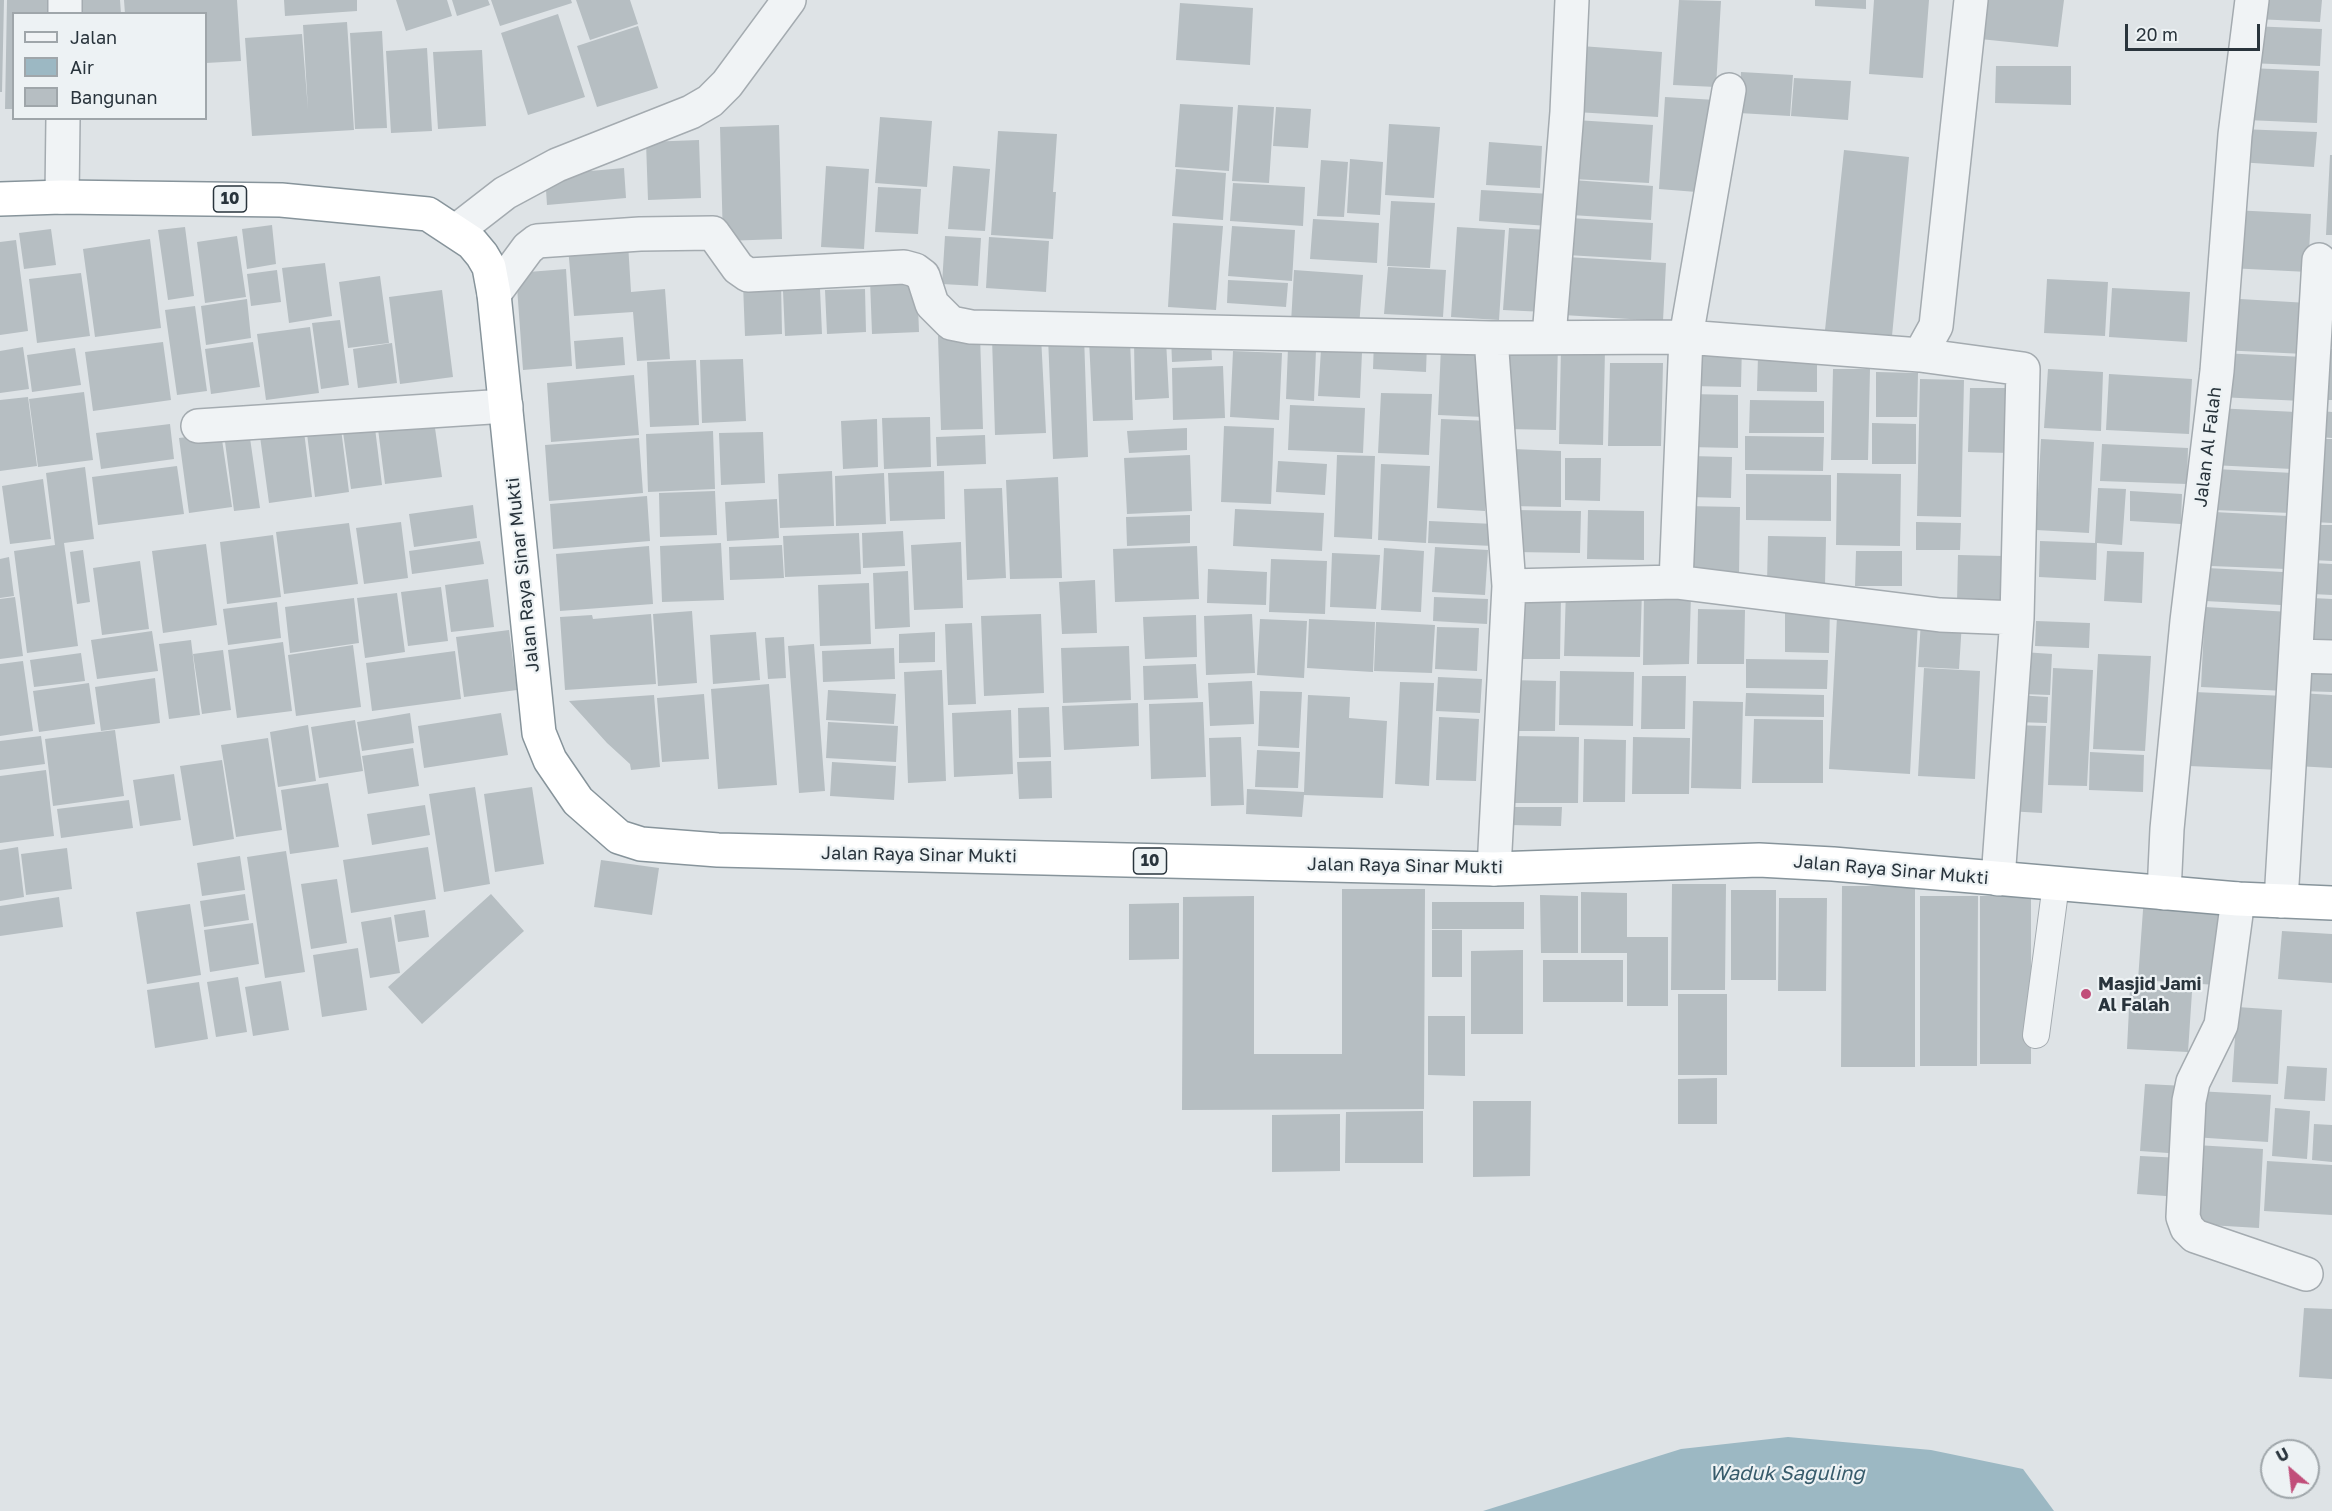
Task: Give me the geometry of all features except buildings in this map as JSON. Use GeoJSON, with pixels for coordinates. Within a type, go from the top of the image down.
{"type":"FeatureCollection","features":[{"type":"Feature","properties":{"kind":"highway","name":"Jalan Raya Sinar Mukti"},"geometry":{"type":"LineString","coordinates":[[0,199],[62,197],[281,200],[428,214],[472,243],[489,267],[494,294],[539,733],[550,760],[578,801],[619,837],[641,844],[718,850],[1494,869],[1758,860],[1833,864],[2238,899],[2332,903]]}},
{"type":"Feature","properties":{"kind":"street"},"geometry":{"type":"LineString","coordinates":[[456,231],[505,193],[557,165],[691,112],[710,101],[727,84],[789,0]]}},
{"type":"Feature","properties":{"kind":"street"},"geometry":{"type":"LineString","coordinates":[[1549,337],[1567,112],[1572,0]]}},
{"type":"Feature","properties":{"kind":"street"},"geometry":{"type":"LineString","coordinates":[[1920,355],[1936,326],[1971,0]]}},
{"type":"Feature","properties":{"kind":"street","name":"Jalan Al Falah"},"geometry":{"type":"LineString","coordinates":[[2164,893],[2167,829],[2186,633],[2217,371],[2235,135],[2252,0]]}},
{"type":"Feature","properties":{"kind":"street"},"geometry":{"type":"LineString","coordinates":[[1676,582],[1686,337],[1729,90]]}},
{"type":"Feature","properties":{"kind":"street"},"geometry":{"type":"LineString","coordinates":[[62,197],[63,120]]}},
{"type":"Feature","properties":{"kind":"street"},"geometry":{"type":"LineString","coordinates":[[494,294],[528,248],[537,241],[640,234],[713,233],[738,268],[748,275],[904,267],[915,270],[923,276],[932,304],[951,323],[971,327],[1491,338],[1686,337],[1920,355],[2023,369],[2017,618],[1998,879]]}},
{"type":"Feature","properties":{"kind":"street"},"geometry":{"type":"LineString","coordinates":[[2281,901],[2296,656],[2322,409],[2319,260]]}},
{"type":"Feature","properties":{"kind":"street"},"geometry":{"type":"LineString","coordinates":[[1491,338],[1509,586],[1494,869]]}},
{"type":"Feature","properties":{"kind":"street"},"geometry":{"type":"LineString","coordinates":[[198,426],[506,406]]}},
{"type":"Feature","properties":{"kind":"street"},"geometry":{"type":"LineString","coordinates":[[1509,586],[1676,582],[1940,615],[2017,618]]}},
{"type":"Feature","properties":{"kind":"street"},"geometry":{"type":"LineString","coordinates":[[2296,656],[2332,657]]}},
{"type":"Feature","properties":{"kind":"street"},"geometry":{"type":"LineString","coordinates":[[2238,899],[2221,1025],[2193,1082],[2189,1101],[2183,1217],[2187,1228],[2195,1236],[2306,1274]]}},
{"type":"Feature","properties":{"kind":"lane"},"geometry":{"type":"LineString","coordinates":[[2036,1035],[2056,884]]}},
{"type":"Feature","properties":{"kind":"water","name":"Waduk Saguling"},"geometry":{"type":"Polygon","coordinates":[[[1788,1437],[1931,1450],[2023,1469],[2054,1511],[1483,1511],[1681,1449],[1788,1437]]]}},
{"type":"Feature","properties":{"kind":"place","name":"Masjid Jami Al Falah"},"geometry":{"type":"Point","coordinates":[2086,994]}}]}
